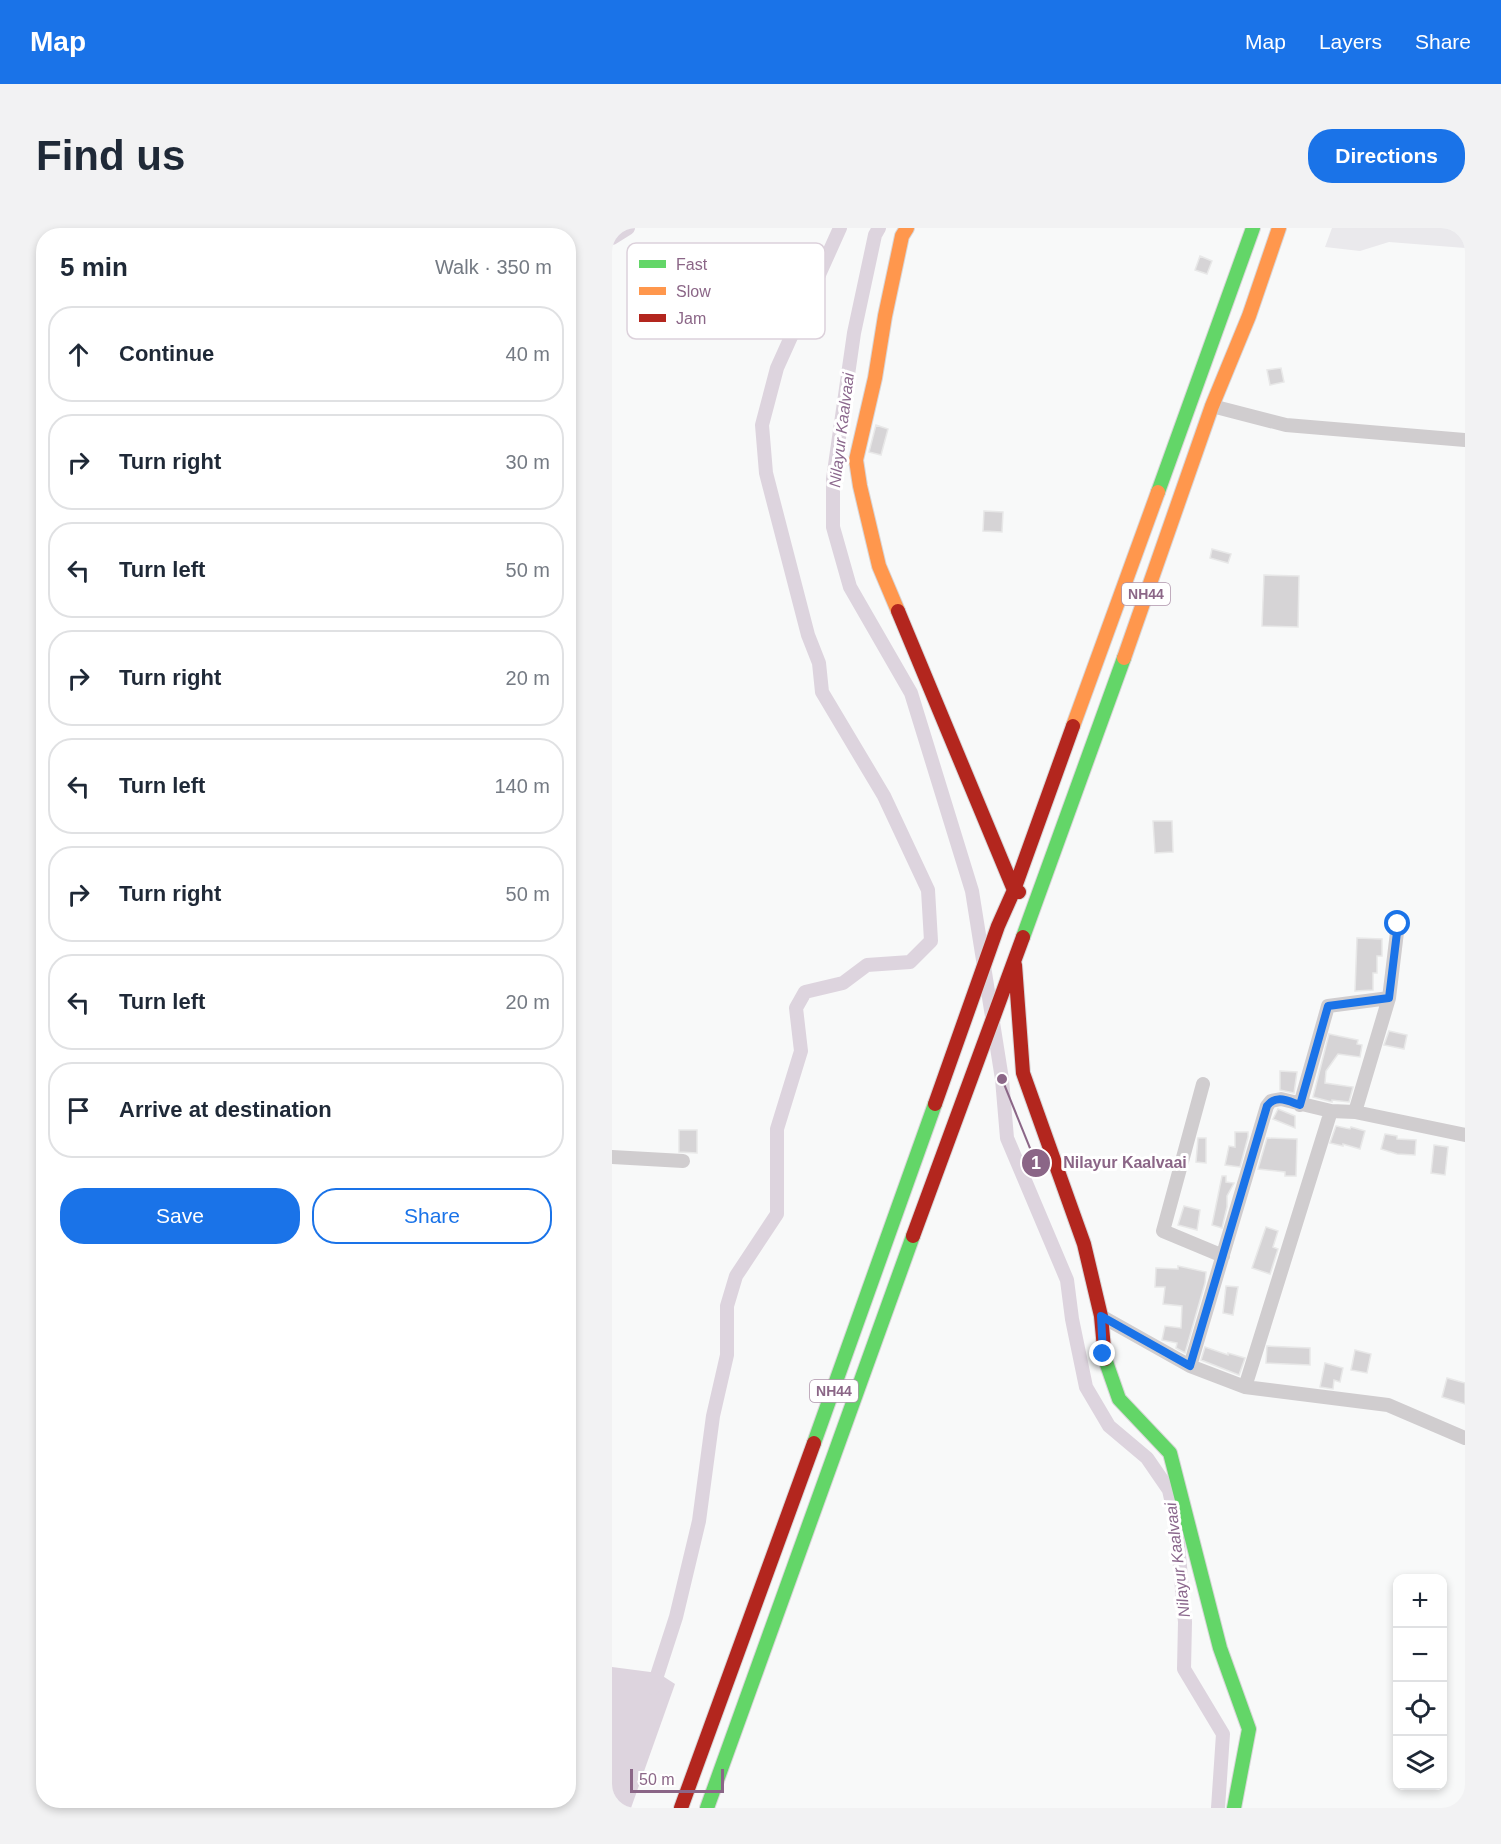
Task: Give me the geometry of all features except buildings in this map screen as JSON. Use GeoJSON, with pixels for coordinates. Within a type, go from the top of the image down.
{"type":"FeatureCollection","features":[{"type":"Feature","properties":{"kind":"main road"},"geometry":{"type":"LineString","coordinates":[[907,228],[903,236],[885,315],[875,378],[856,460],[860,486],[879,566],[1014,890],[1037,901]]}},
{"type":"Feature","properties":{"kind":"main road","name":"NH44"},"geometry":{"type":"LineString","coordinates":[[681,1808],[777,1548],[998,927],[1014,890],[1251,228]]}},
{"type":"Feature","properties":{"kind":"main road","name":"NH44"},"geometry":{"type":"LineString","coordinates":[[707,1808],[1000,996],[1037,901],[1212,406],[1249,316],[1279,228]]}},
{"type":"Feature","properties":{"kind":"main road"},"geometry":{"type":"LineString","coordinates":[[1263,270],[1291,228]]}},
{"type":"Feature","properties":{"kind":"main road"},"geometry":{"type":"LineString","coordinates":[[1015,962],[1023,1073],[1084,1244],[1101,1316],[1103,1354],[1119,1399],[1170,1453],[1220,1648],[1250,1729],[1234,1808]]}},
{"type":"Feature","properties":{"kind":"street"},"geometry":{"type":"LineString","coordinates":[[1212,406],[1286,425],[1465,440]]}},
{"type":"Feature","properties":{"kind":"street"},"geometry":{"type":"LineString","coordinates":[[1354,1112],[1389,998],[1398,924]]}},
{"type":"Feature","properties":{"kind":"street"},"geometry":{"type":"LineString","coordinates":[[1300,1105],[1328,1006],[1389,998]]}},
{"type":"Feature","properties":{"kind":"street"},"geometry":{"type":"LineString","coordinates":[[1203,1084],[1163,1231],[1222,1256]]}},
{"type":"Feature","properties":{"kind":"street"},"geometry":{"type":"LineString","coordinates":[[1190,1366],[1267,1106],[1271,1101],[1276,1099],[1330,1111],[1354,1112],[1465,1135]]}},
{"type":"Feature","properties":{"kind":"street"},"geometry":{"type":"LineString","coordinates":[[1245,1388],[1330,1111]]}},
{"type":"Feature","properties":{"kind":"street"},"geometry":{"type":"LineString","coordinates":[[612,1157],[683,1161]]}},
{"type":"Feature","properties":{"kind":"street"},"geometry":{"type":"LineString","coordinates":[[1101,1316],[1190,1366],[1245,1388],[1388,1405],[1465,1438]]}},
{"type":"Feature","properties":{"kind":"shaded area"},"geometry":{"type":"Polygon","coordinates":[[[1332,228],[1465,228],[1465,248],[1389,242],[1360,251],[1325,247],[1332,228]]]}},
{"type":"Feature","properties":{"kind":"shaded area"},"geometry":{"type":"Polygon","coordinates":[[[612,1667],[658,1673],[675,1684],[631,1808],[612,1808],[612,1667]]]}},
{"type":"Feature","properties":{"kind":"waterway"},"geometry":{"type":"LineString","coordinates":[[612,238],[628,228]]}},
{"type":"Feature","properties":{"kind":"waterway"},"geometry":{"type":"LineString","coordinates":[[825,261],[840,228]]}},
{"type":"Feature","properties":{"kind":"waterway","name":"Nilayur Kaalvaai"},"geometry":{"type":"LineString","coordinates":[[879,228],[875,235],[854,333],[833,479],[833,527],[850,587],[911,693],[972,891],[1002,1079],[1007,1138],[1067,1280],[1072,1319],[1086,1387],[1109,1426],[1147,1458],[1169,1490],[1176,1522],[1185,1622],[1184,1669],[1223,1734],[1218,1808]]}},
{"type":"Feature","properties":{"kind":"waterway"},"geometry":{"type":"LineString","coordinates":[[653,1688],[676,1617],[699,1521],[713,1416],[727,1355],[727,1306],[736,1276],[777,1214],[777,1129],[801,1051],[796,1008],[805,992],[843,983],[867,965],[910,962],[931,941],[928,890],[884,796],[822,692],[819,663],[808,635],[766,473],[762,425],[777,368],[790,339]]}},
{"type":"Feature","properties":{"kind":"traffic: fast"},"geometry":{"type":"LineString","coordinates":[[1158,492],[1253,228]]}},
{"type":"Feature","properties":{"kind":"traffic: fast"},"geometry":{"type":"LineString","coordinates":[[1023,937],[1124,658]]}},
{"type":"Feature","properties":{"kind":"traffic: fast"},"geometry":{"type":"LineString","coordinates":[[814,1443],[935,1104]]}},
{"type":"Feature","properties":{"kind":"traffic: fast"},"geometry":{"type":"LineString","coordinates":[[707,1808],[913,1236]]}},
{"type":"Feature","properties":{"kind":"traffic: fast"},"geometry":{"type":"LineString","coordinates":[[1105,1359],[1119,1399],[1170,1453],[1220,1648],[1249,1729],[1234,1808]]}},
{"type":"Feature","properties":{"kind":"traffic: slow"},"geometry":{"type":"LineString","coordinates":[[898,611],[879,566],[856,460],[875,378],[902,236],[907,228]]}},
{"type":"Feature","properties":{"kind":"traffic: slow"},"geometry":{"type":"LineString","coordinates":[[1124,658],[1212,406],[1249,316],[1279,228]]}},
{"type":"Feature","properties":{"kind":"traffic: slow"},"geometry":{"type":"LineString","coordinates":[[1073,726],[1158,492]]}},
{"type":"Feature","properties":{"kind":"traffic: jam"},"geometry":{"type":"LineString","coordinates":[[898,611],[1014,890],[1019,892]]}},
{"type":"Feature","properties":{"kind":"traffic: jam"},"geometry":{"type":"LineString","coordinates":[[935,1104],[998,926],[1014,890],[1073,726]]}},
{"type":"Feature","properties":{"kind":"traffic: jam"},"geometry":{"type":"LineString","coordinates":[[913,1236],[1023,937]]}},
{"type":"Feature","properties":{"kind":"traffic: jam"},"geometry":{"type":"LineString","coordinates":[[1015,965],[1023,1073],[1084,1244],[1101,1316],[1105,1359]]}},
{"type":"Feature","properties":{"kind":"traffic: jam"},"geometry":{"type":"LineString","coordinates":[[681,1808],[814,1443]]}},
{"type":"Feature","properties":{"kind":"place","name":"Nilayur Kaalvaai"},"geometry":{"type":"Point","coordinates":[1002,1079]}},
{"type":"Feature","properties":{"kind":"route"},"geometry":{"type":"LineString","coordinates":[[1103,1354],[1101,1316],[1190,1366],[1267,1106],[1276,1099],[1300,1105],[1328,1006],[1389,998],[1398,924]]}}]}
